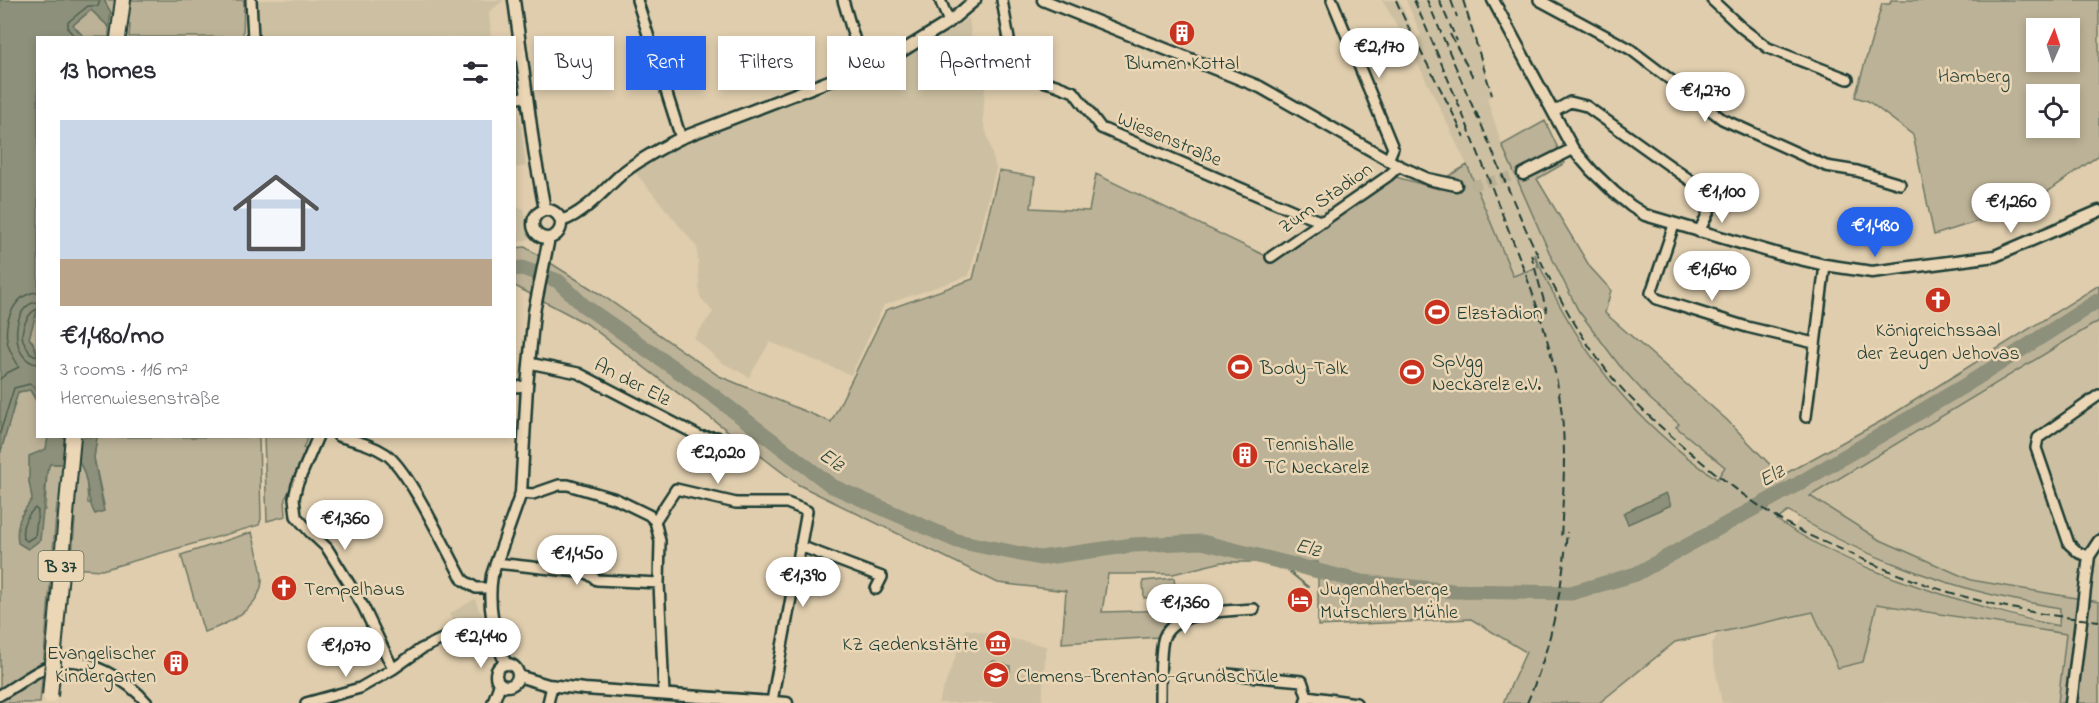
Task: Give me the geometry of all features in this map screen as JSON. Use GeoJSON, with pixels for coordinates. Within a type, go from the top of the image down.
{"type":"FeatureCollection","features":[{"type":"Feature","properties":{"kind":"main road"},"geometry":{"type":"LineString","coordinates":[[118,36],[123,0]]}},
{"type":"Feature","properties":{"kind":"main road","name":"B 37"},"geometry":{"type":"LineString","coordinates":[[50,700],[74,438]]}},
{"type":"Feature","properties":{"kind":"street"},"geometry":{"type":"LineString","coordinates":[[251,0],[253,36]]}},
{"type":"Feature","properties":{"kind":"street"},"geometry":{"type":"LineString","coordinates":[[514,0],[545,210]]}},
{"type":"Feature","properties":{"kind":"street"},"geometry":{"type":"LineString","coordinates":[[637,0],[681,138]]}},
{"type":"Feature","properties":{"kind":"street"},"geometry":{"type":"LineString","coordinates":[[843,0],[854,36]]}},
{"type":"Feature","properties":{"kind":"street"},"geometry":{"type":"LineString","coordinates":[[940,0],[949,22]]}},
{"type":"Feature","properties":{"kind":"street"},"geometry":{"type":"LineString","coordinates":[[906,50],[949,22],[975,0]]}},
{"type":"Feature","properties":{"kind":"street"},"geometry":{"type":"LineString","coordinates":[[1002,0],[1009,36]]}},
{"type":"Feature","properties":{"kind":"street"},"geometry":{"type":"LineString","coordinates":[[1043,0],[1260,87],[1399,166],[1428,179],[1456,185]]}},
{"type":"Feature","properties":{"kind":"street"},"geometry":{"type":"LineString","coordinates":[[1332,0],[1392,148],[1388,160]]}},
{"type":"Feature","properties":{"kind":"street"},"geometry":{"type":"LineString","coordinates":[[1493,0],[1574,149],[1592,171],[1631,206],[1645,215],[1778,255],[1872,272],[1995,256],[2099,210]]}},
{"type":"Feature","properties":{"kind":"street"},"geometry":{"type":"LineString","coordinates":[[1539,0],[1630,49],[1722,119],[1826,166],[1857,171],[1900,184]]}},
{"type":"Feature","properties":{"kind":"street"},"geometry":{"type":"LineString","coordinates":[[1712,0],[1768,48],[1848,79]]}},
{"type":"Feature","properties":{"kind":"street"},"geometry":{"type":"LineString","coordinates":[[561,221],[573,217],[649,154],[681,138],[827,82]]}},
{"type":"Feature","properties":{"kind":"street","name":"Wiesenstraße"},"geometry":{"type":"LineString","coordinates":[[1053,85],[1074,92],[1101,128],[1323,222]]}},
{"type":"Feature","properties":{"kind":"street"},"geometry":{"type":"LineString","coordinates":[[516,99],[527,96]]}},
{"type":"Feature","properties":{"kind":"street"},"geometry":{"type":"LineString","coordinates":[[1554,111],[1570,102],[1586,106],[1715,198],[1699,232]]}},
{"type":"Feature","properties":{"kind":"street"},"geometry":{"type":"LineString","coordinates":[[1523,174],[1574,149]]}},
{"type":"Feature","properties":{"kind":"street","name":"Zum Stadion"},"geometry":{"type":"LineString","coordinates":[[1271,257],[1399,166]]}},
{"type":"Feature","properties":{"kind":"street"},"geometry":{"type":"LineString","coordinates":[[545,210],[553,212],[561,221],[557,234],[549,238],[539,236],[533,227],[537,215],[545,210]]}},
{"type":"Feature","properties":{"kind":"street"},"geometry":{"type":"LineString","coordinates":[[1674,225],[1651,293],[1657,299],[1747,327],[1814,343]]}},
{"type":"Feature","properties":{"kind":"street"},"geometry":{"type":"LineString","coordinates":[[505,663],[493,622],[489,601],[490,588],[496,563],[521,493],[534,312],[548,253],[549,238]]}},
{"type":"Feature","properties":{"kind":"street"},"geometry":{"type":"LineString","coordinates":[[1806,417],[1825,265]]}},
{"type":"Feature","properties":{"kind":"street","name":"An der Elz"},"geometry":{"type":"LineString","coordinates":[[529,363],[578,373],[701,437],[717,437]]}},
{"type":"Feature","properties":{"kind":"street"},"geometry":{"type":"LineString","coordinates":[[516,387],[527,386]]}},
{"type":"Feature","properties":{"kind":"street"},"geometry":{"type":"LineString","coordinates":[[2089,556],[2079,553],[2069,544],[2036,448],[2038,438],[2099,395]]}},
{"type":"Feature","properties":{"kind":"street"},"geometry":{"type":"LineString","coordinates":[[317,438],[297,485],[294,498],[296,516],[327,548],[363,606],[393,669]]}},
{"type":"Feature","properties":{"kind":"street"},"geometry":{"type":"LineString","coordinates":[[345,438],[366,444],[387,455],[402,472],[413,490],[463,580],[476,588],[490,588]]}},
{"type":"Feature","properties":{"kind":"street"},"geometry":{"type":"LineString","coordinates":[[521,493],[533,494],[559,485],[568,485],[616,499],[649,515],[655,521],[660,541],[659,583],[664,694]]}},
{"type":"Feature","properties":{"kind":"street"},"geometry":{"type":"LineString","coordinates":[[518,676],[552,686],[780,702],[800,546],[807,511],[787,503],[736,502],[676,489],[655,521]]}},
{"type":"Feature","properties":{"kind":"street"},"geometry":{"type":"LineString","coordinates":[[2071,703],[2089,556],[2099,541]]}},
{"type":"Feature","properties":{"kind":"street"},"geometry":{"type":"LineString","coordinates":[[800,546],[882,577],[876,589]]}},
{"type":"Feature","properties":{"kind":"street"},"geometry":{"type":"LineString","coordinates":[[496,563],[586,573],[597,580],[659,583]]}},
{"type":"Feature","properties":{"kind":"street"},"geometry":{"type":"LineString","coordinates":[[1160,703],[1163,638],[1170,628],[1202,613],[1254,609]]}},
{"type":"Feature","properties":{"kind":"street"},"geometry":{"type":"LineString","coordinates":[[306,703],[360,688],[421,650],[456,632],[493,622]]}},
{"type":"Feature","properties":{"kind":"street"},"geometry":{"type":"LineString","coordinates":[[0,695],[42,669],[58,662],[74,661],[94,666],[113,676],[138,692],[147,703]]}},
{"type":"Feature","properties":{"kind":"street"},"geometry":{"type":"LineString","coordinates":[[505,663],[515,667],[518,676],[512,685],[500,684],[496,680],[495,673],[500,665],[505,663]]}},
{"type":"Feature","properties":{"kind":"street"},"geometry":{"type":"LineString","coordinates":[[1227,674],[1302,681],[1306,700],[1356,703]]}},
{"type":"Feature","properties":{"kind":"street"},"geometry":{"type":"LineString","coordinates":[[493,703],[500,684]]}},
{"type":"Feature","properties":{"kind":"street"},"geometry":{"type":"LineString","coordinates":[[548,703],[552,686]]}},
{"type":"Feature","properties":{"kind":"shaded area"},"geometry":{"type":"Polygon","coordinates":[[[247,0],[504,0],[489,12],[491,36],[246,36],[247,0]]]}},
{"type":"Feature","properties":{"kind":"shaded area"},"geometry":{"type":"Polygon","coordinates":[[[1382,0],[1399,0],[1416,38],[1421,35],[1406,0],[1465,0],[1493,96],[1487,98],[1502,145],[1550,254],[1578,310],[1650,399],[1679,424],[1676,427],[1725,467],[1717,480],[1669,442],[1630,405],[1600,370],[1567,317],[1536,259],[1538,267],[1513,276],[1467,165],[1409,46],[1382,0]]]}},
{"type":"Feature","properties":{"kind":"shaded area"},"geometry":{"type":"Polygon","coordinates":[[[969,18],[971,36],[941,36],[969,18]]]}},
{"type":"Feature","properties":{"kind":"shaded area"},"geometry":{"type":"Polygon","coordinates":[[[917,52],[918,90],[985,90],[983,120],[996,169],[969,276],[884,305],[851,375],[770,342],[749,377],[721,362],[694,338],[713,312],[700,297],[697,247],[634,171],[651,156],[827,88],[906,90],[906,57],[917,52]]]}},
{"type":"Feature","properties":{"kind":"shaded area"},"geometry":{"type":"Polygon","coordinates":[[[516,109],[519,110],[526,166],[516,168],[516,109]]]}},
{"type":"Feature","properties":{"kind":"shaded area"},"geometry":{"type":"Polygon","coordinates":[[[516,206],[524,209],[530,238],[516,242],[516,206]]]}},
{"type":"Feature","properties":{"kind":"shaded area"},"geometry":{"type":"Polygon","coordinates":[[[2099,321],[2099,602],[1971,580],[1878,539],[1809,496],[2099,321]]]}},
{"type":"Feature","properties":{"kind":"shaded area"},"geometry":{"type":"Polygon","coordinates":[[[1800,518],[1856,547],[1935,578],[1997,596],[2060,608],[2059,626],[1932,591],[1842,556],[1792,530],[1800,518]]]}},
{"type":"Feature","properties":{"kind":"shaded area"},"geometry":{"type":"Polygon","coordinates":[[[475,599],[479,610],[485,617],[482,620],[456,625],[449,614],[475,599]]]}},
{"type":"Feature","properties":{"kind":"shaded area"},"geometry":{"type":"Polygon","coordinates":[[[1877,604],[2067,634],[2058,703],[1722,703],[1711,647],[1724,620],[1813,612],[1863,662],[1877,604]]]}},
{"type":"Feature","properties":{"kind":"shaded area","name":"Clemens-Brentano-Grundschule"},"geometry":{"type":"Polygon","coordinates":[[[966,629],[1046,646],[1042,703],[938,703],[966,629]]]}},
{"type":"Feature","properties":{"kind":"green space"},"geometry":{"type":"Polygon","coordinates":[[[104,0],[244,0],[243,36],[129,36],[130,25],[111,13],[104,0]]]}},
{"type":"Feature","properties":{"kind":"green space","name":"Hamberg"},"geometry":{"type":"Polygon","coordinates":[[[1891,0],[2099,0],[2099,155],[2029,205],[1934,235],[1913,135],[1868,101],[1855,97],[1882,4],[1890,4],[1891,0]]]}},
{"type":"Feature","properties":{"kind":"green space"},"geometry":{"type":"Polygon","coordinates":[[[91,10],[109,27],[109,36],[83,36],[72,26],[91,10]]]}},
{"type":"Feature","properties":{"kind":"green space"},"geometry":{"type":"Polygon","coordinates":[[[1545,121],[1565,163],[1537,179],[1590,267],[1611,290],[1605,313],[1727,420],[1781,476],[1885,419],[2099,285],[2099,321],[1810,496],[1878,539],[1971,580],[2099,602],[2099,703],[2058,703],[2066,634],[1877,604],[1863,662],[1838,668],[1813,612],[1675,642],[1599,703],[1503,703],[1526,652],[1471,619],[1318,626],[1318,562],[1222,562],[1173,574],[1108,574],[1102,612],[1179,610],[1160,637],[1062,643],[1066,591],[998,583],[799,485],[587,324],[516,287],[516,248],[525,247],[603,296],[719,376],[831,422],[886,310],[973,279],[999,171],[1035,177],[1031,208],[1089,211],[1096,174],[1274,260],[1396,177],[1439,189],[1445,178],[1467,165],[1513,276],[1538,267],[1534,253],[1568,320],[1609,379],[1658,432],[1717,479],[1725,467],[1676,427],[1679,424],[1650,399],[1619,365],[1578,310],[1550,254],[1502,145],[1545,121]],[[1789,511],[1777,520],[1823,547],[1872,570],[1948,596],[2059,626],[2060,608],[1997,596],[1945,582],[1889,562],[1836,538],[1789,511]]]}},
{"type":"Feature","properties":{"kind":"green space"},"geometry":{"type":"Polygon","coordinates":[[[36,312],[36,356],[33,342],[29,338],[36,312]]]}},
{"type":"Feature","properties":{"kind":"green space"},"geometry":{"type":"Polygon","coordinates":[[[30,390],[36,400],[36,438],[48,438],[46,449],[29,481],[33,499],[21,515],[45,510],[49,464],[80,464],[86,473],[88,503],[104,505],[94,458],[97,438],[259,438],[261,519],[259,525],[102,570],[71,568],[75,519],[57,504],[40,703],[0,703],[0,454],[18,392],[30,390]]]}},
{"type":"Feature","properties":{"kind":"green space"},"geometry":{"type":"Polygon","coordinates":[[[264,438],[308,438],[303,448],[309,450],[285,499],[286,516],[267,521],[264,438]]]}},
{"type":"Feature","properties":{"kind":"green space"},"geometry":{"type":"Polygon","coordinates":[[[252,532],[262,578],[257,597],[250,606],[233,619],[204,632],[181,555],[252,532]]]}},
{"type":"Feature","properties":{"kind":"green space"},"geometry":{"type":"Polygon","coordinates":[[[1174,578],[1176,595],[1144,598],[1143,581],[1174,578]]]}},
{"type":"Feature","properties":{"kind":"green space"},"geometry":{"type":"Polygon","coordinates":[[[994,661],[1010,666],[1010,672],[987,669],[988,664],[994,661]]]}},
{"type":"Feature","properties":{"kind":"water"},"geometry":{"type":"Polygon","coordinates":[[[0,0],[104,0],[111,13],[109,27],[91,10],[73,25],[83,36],[36,36],[36,315],[29,338],[36,352],[36,400],[30,390],[18,392],[0,454],[0,0]]]}},
{"type":"Feature","properties":{"kind":"water"},"geometry":{"type":"Polygon","coordinates":[[[48,438],[97,438],[94,458],[104,511],[95,514],[80,464],[50,464],[47,472],[40,540],[28,549],[18,543],[17,530],[32,499],[29,456],[46,449],[48,438]]]}},
{"type":"Feature","properties":{"kind":"water"},"geometry":{"type":"Polygon","coordinates":[[[1666,493],[1671,505],[1628,524],[1623,513],[1666,493]]]}},
{"type":"Feature","properties":{"kind":"waterway","name":"Elz"},"geometry":{"type":"LineString","coordinates":[[516,269],[522,268],[558,281],[583,305],[714,396],[832,486],[957,541],[1040,558],[1133,545],[1202,542],[1362,582],[1453,591],[1571,593],[1636,574],[1798,484],[1969,383],[2099,300]]}},
{"type":"Feature","properties":{"kind":"waterway"},"geometry":{"type":"LineString","coordinates":[[1275,560],[1308,587]]}},
{"type":"Feature","properties":{"kind":"tunnel"},"geometry":{"type":"LineString","coordinates":[[1456,185],[1474,185],[1523,174]]}},
{"type":"Feature","properties":{"kind":"railway"},"geometry":{"type":"LineString","coordinates":[[1396,0],[1464,137]]}},
{"type":"Feature","properties":{"kind":"railway"},"geometry":{"type":"LineString","coordinates":[[1414,0],[1467,125],[1516,250],[1550,349],[1560,400],[1563,435],[1561,540]]}},
{"type":"Feature","properties":{"kind":"railway"},"geometry":{"type":"LineString","coordinates":[[1427,0],[1478,119]]}},
{"type":"Feature","properties":{"kind":"railway"},"geometry":{"type":"LineString","coordinates":[[1439,0],[1457,41]]}},
{"type":"Feature","properties":{"kind":"railway"},"geometry":{"type":"LineString","coordinates":[[1451,0],[1457,17]]}},
{"type":"Feature","properties":{"kind":"railway"},"geometry":{"type":"LineString","coordinates":[[1463,0],[1492,95]]}},
{"type":"Feature","properties":{"kind":"railway"},"geometry":{"type":"LineString","coordinates":[[1450,34],[1473,77]]}},
{"type":"Feature","properties":{"kind":"railway"},"geometry":{"type":"LineString","coordinates":[[1476,112],[1531,241],[1581,334],[1629,397],[1710,469],[1750,500],[1793,527],[1906,577],[1968,598],[2031,612],[2099,621]]}},
{"type":"Feature","properties":{"kind":"railway"},"geometry":{"type":"LineString","coordinates":[[1531,254],[1547,312]]}},
{"type":"Feature","properties":{"kind":"railway"},"geometry":{"type":"LineString","coordinates":[[1527,703],[1543,661],[1554,619],[1567,532]]}},
{"type":"Feature","properties":{"kind":"place","name":"Blumen Kottal"},"geometry":{"type":"Point","coordinates":[1182,33]}},
{"type":"Feature","properties":{"kind":"place","name":"Königreichssaal der Zeugen Jehovas"},"geometry":{"type":"Point","coordinates":[1938,300]}},
{"type":"Feature","properties":{"kind":"place","name":"Elzstadion"},"geometry":{"type":"Point","coordinates":[1437,312]}},
{"type":"Feature","properties":{"kind":"place","name":"Body-Talk"},"geometry":{"type":"Point","coordinates":[1240,367]}},
{"type":"Feature","properties":{"kind":"place","name":"SpVgg Neckarelz e.V."},"geometry":{"type":"Point","coordinates":[1412,372]}},
{"type":"Feature","properties":{"kind":"place","name":"Tennishalle TC Neckarelz"},"geometry":{"type":"Point","coordinates":[1245,455]}},
{"type":"Feature","properties":{"kind":"place","name":"Tempelhaus"},"geometry":{"type":"Point","coordinates":[284,588]}},
{"type":"Feature","properties":{"kind":"place","name":"Jugendherberge Mutschlers Mühle"},"geometry":{"type":"Point","coordinates":[1300,600]}},
{"type":"Feature","properties":{"kind":"place","name":"KZ Gedenkstätte"},"geometry":{"type":"Point","coordinates":[998,643]}},
{"type":"Feature","properties":{"kind":"place","name":"Evangelischer Kindergarten"},"geometry":{"type":"Point","coordinates":[176,663]}},
{"type":"Feature","properties":{"kind":"place","name":"Clemens-Brentano-Grundschule"},"geometry":{"type":"Point","coordinates":[996,675]}}]}
